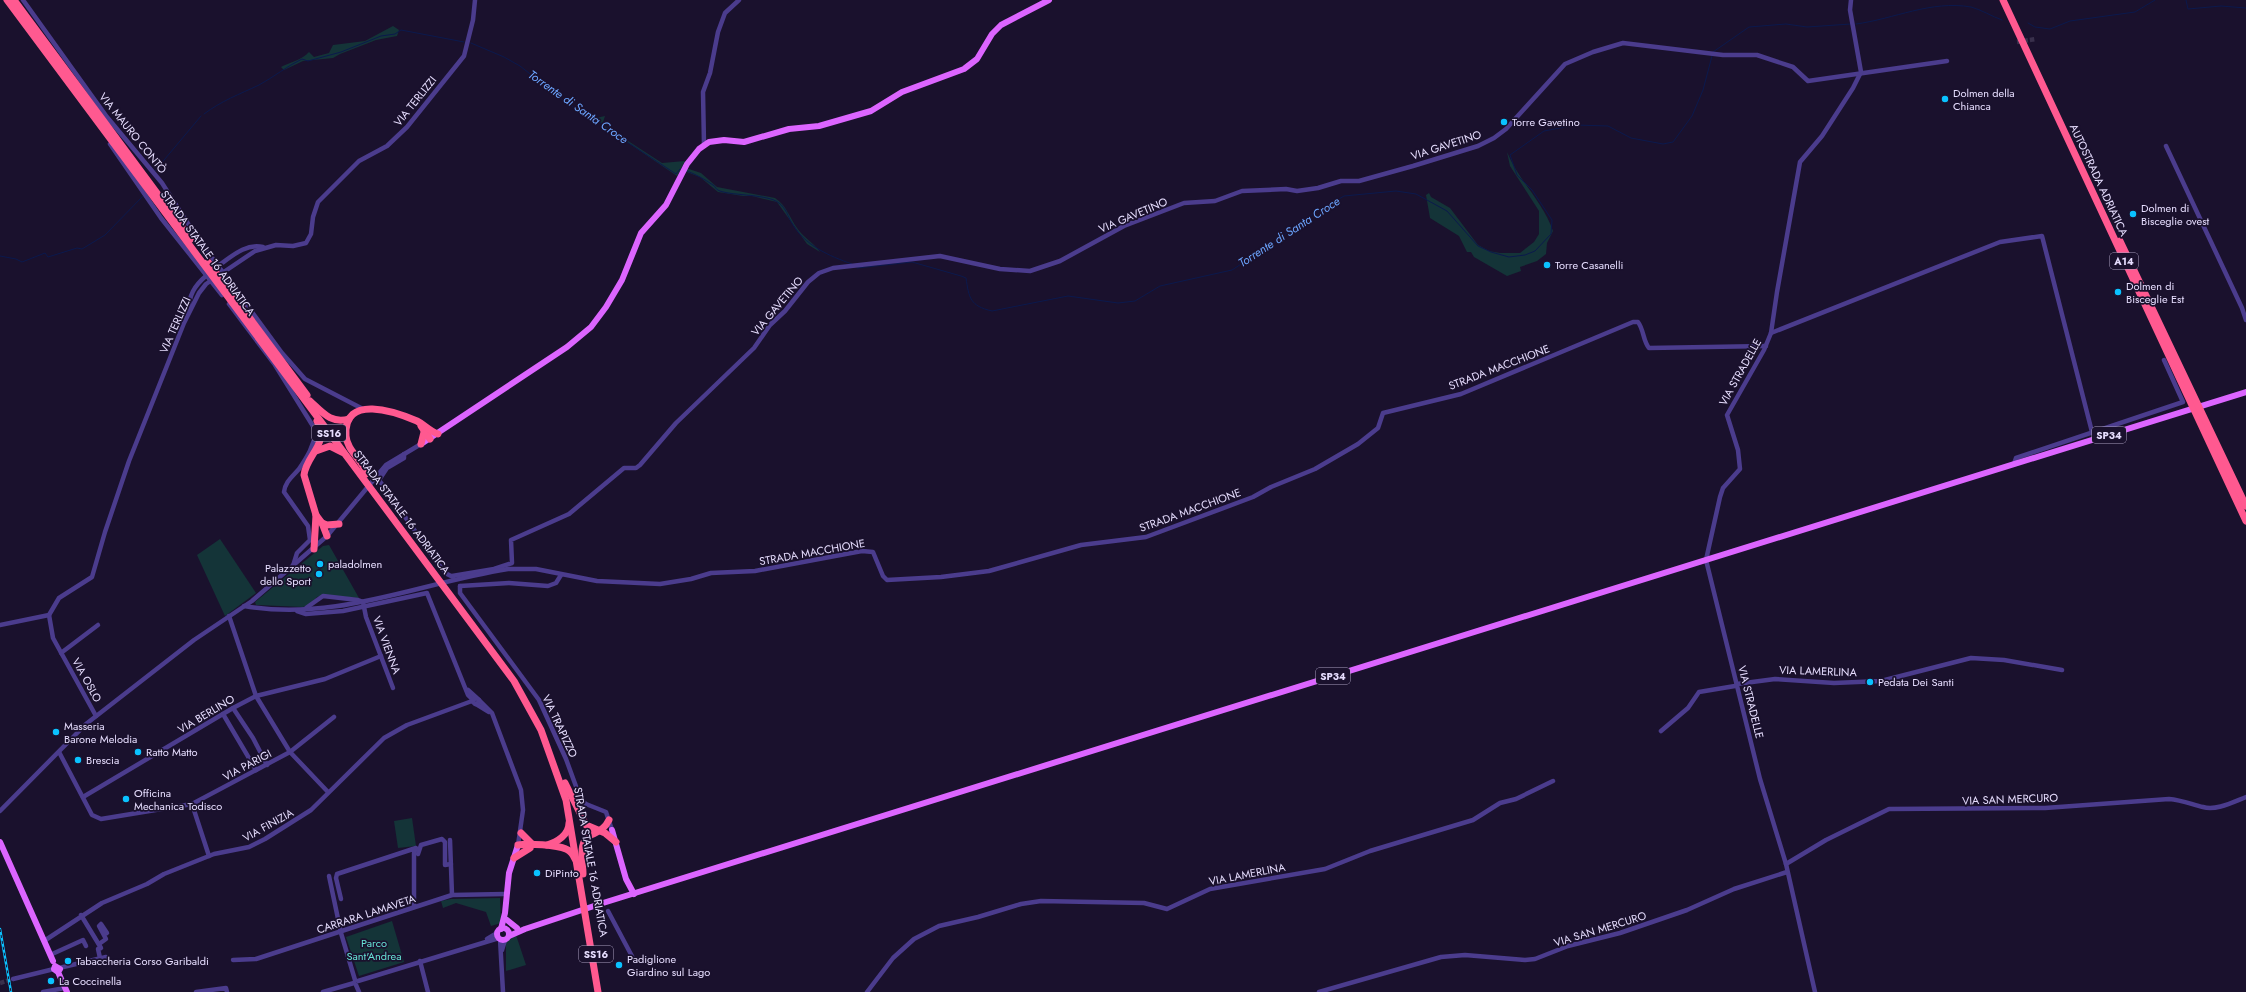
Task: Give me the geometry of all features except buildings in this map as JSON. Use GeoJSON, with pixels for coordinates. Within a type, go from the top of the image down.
{"type":"FeatureCollection","features":[{"type":"Feature","properties":{"kind":"highway"},"geometry":{"type":"LineString","coordinates":[[0,0],[19,16]]}},
{"type":"Feature","properties":{"kind":"highway","name":"STRADA STATALE 16 ADRIATICA"},"geometry":{"type":"LineString","coordinates":[[7,0],[514,681],[541,730],[550,753],[569,815],[581,874]]}},
{"type":"Feature","properties":{"kind":"highway","name":"STRADA STATALE 16 ADRIATICA"},"geometry":{"type":"LineString","coordinates":[[14,0],[310,401],[517,678],[544,728],[565,783],[585,897],[598,992]]}},
{"type":"Feature","properties":{"kind":"highway","name":"AUTOSTRADA ADRIATICA"},"geometry":{"type":"LineString","coordinates":[[2003,0],[2246,521]]}},
{"type":"Feature","properties":{"kind":"highway","name":"AUTOSTRADA ADRIATICA"},"geometry":{"type":"LineString","coordinates":[[2008,0],[2246,506]]}},
{"type":"Feature","properties":{"kind":"highway"},"geometry":{"type":"LineString","coordinates":[[297,391],[319,424],[322,439],[308,462],[304,475],[319,524],[327,536]]}},
{"type":"Feature","properties":{"kind":"highway"},"geometry":{"type":"LineString","coordinates":[[310,401],[328,418],[340,421],[349,419],[363,409],[379,409],[418,422],[426,431],[430,439]]}},
{"type":"Feature","properties":{"kind":"highway"},"geometry":{"type":"LineString","coordinates":[[349,419],[346,436],[348,444],[365,469],[366,474]]}},
{"type":"Feature","properties":{"kind":"highway"},"geometry":{"type":"LineString","coordinates":[[426,431],[438,434]]}},
{"type":"Feature","properties":{"kind":"highway"},"geometry":{"type":"LineString","coordinates":[[421,444],[426,431]]}},
{"type":"Feature","properties":{"kind":"highway"},"geometry":{"type":"LineString","coordinates":[[316,451],[330,446],[341,451],[351,462]]}},
{"type":"Feature","properties":{"kind":"highway"},"geometry":{"type":"LineString","coordinates":[[319,524],[339,524]]}},
{"type":"Feature","properties":{"kind":"highway"},"geometry":{"type":"LineString","coordinates":[[314,549],[319,524]]}},
{"type":"Feature","properties":{"kind":"highway"},"geometry":{"type":"LineString","coordinates":[[565,783],[583,822],[590,828],[603,831],[616,842]]}},
{"type":"Feature","properties":{"kind":"highway"},"geometry":{"type":"LineString","coordinates":[[541,846],[551,844],[565,834],[569,827],[569,815]]}},
{"type":"Feature","properties":{"kind":"highway"},"geometry":{"type":"LineString","coordinates":[[603,831],[609,820]]}},
{"type":"Feature","properties":{"kind":"highway"},"geometry":{"type":"LineString","coordinates":[[581,874],[583,842],[589,836],[603,831],[612,830]]}},
{"type":"Feature","properties":{"kind":"highway"},"geometry":{"type":"LineString","coordinates":[[521,833],[531,846]]}},
{"type":"Feature","properties":{"kind":"highway"},"geometry":{"type":"LineString","coordinates":[[518,844],[568,850],[575,858],[581,874]]}},
{"type":"Feature","properties":{"kind":"highway"},"geometry":{"type":"LineString","coordinates":[[514,858],[531,846]]}},
{"type":"Feature","properties":{"kind":"highway","name":"STRADA STATALE 16 ADRIATICA"},"geometry":{"type":"LineString","coordinates":[[588,918],[602,992]]}},
{"type":"Feature","properties":{"kind":"main road"},"geometry":{"type":"LineString","coordinates":[[421,444],[567,347],[591,327],[606,308],[622,280],[641,233],[666,205],[687,164],[699,149],[709,142],[724,140],[744,142],[789,129],[819,126],[871,111],[902,92],[964,69],[977,58],[992,34],[1001,25],[1049,0]]}},
{"type":"Feature","properties":{"kind":"main road","name":"SP34"},"geometry":{"type":"LineString","coordinates":[[634,894],[2246,392]]}},
{"type":"Feature","properties":{"kind":"main road"},"geometry":{"type":"LineString","coordinates":[[502,935],[634,894],[626,879],[612,830]]}},
{"type":"Feature","properties":{"kind":"main road"},"geometry":{"type":"LineString","coordinates":[[0,842],[67,991]]}},
{"type":"Feature","properties":{"kind":"main road"},"geometry":{"type":"LineString","coordinates":[[502,935],[505,913],[505,894],[509,873],[518,844]]}},
{"type":"Feature","properties":{"kind":"main road"},"geometry":{"type":"LineString","coordinates":[[626,879],[626,896]]}},
{"type":"Feature","properties":{"kind":"main road"},"geometry":{"type":"LineString","coordinates":[[502,935],[507,920],[505,913]]}},
{"type":"Feature","properties":{"kind":"main road"},"geometry":{"type":"LineString","coordinates":[[507,920],[517,928],[525,929]]}},
{"type":"Feature","properties":{"kind":"main road"},"geometry":{"type":"LineString","coordinates":[[502,935],[517,928]]}},
{"type":"Feature","properties":{"kind":"street","name":"VIA MAURO CONTÒ"},"geometry":{"type":"LineString","coordinates":[[23,0],[107,117],[162,182],[218,266],[282,353],[305,379],[363,409]]}},
{"type":"Feature","properties":{"kind":"street","name":"VIA TERLIZZI"},"geometry":{"type":"LineString","coordinates":[[49,615],[59,598],[92,577],[105,532],[129,461],[188,314],[199,293],[206,284],[255,250],[263,247],[306,243],[311,234],[313,217],[318,202],[359,161],[387,146],[407,127],[464,56],[473,20],[475,0]]}},
{"type":"Feature","properties":{"kind":"street"},"geometry":{"type":"LineString","coordinates":[[704,146],[703,92],[710,73],[718,32],[725,13],[739,0]]}},
{"type":"Feature","properties":{"kind":"street"},"geometry":{"type":"LineString","coordinates":[[1851,0],[1850,10],[1861,72],[1947,61]]}},
{"type":"Feature","properties":{"kind":"street","name":"VIA GAVETINO"},"geometry":{"type":"LineString","coordinates":[[452,576],[494,569],[512,563],[512,540],[569,514],[624,468],[633,468],[640,465],[676,423],[754,348],[770,325],[785,312],[808,282],[819,274],[833,268],[940,256],[1000,270],[1030,271],[1060,261],[1124,226],[1184,203],[1215,200],[1242,191],[1286,188],[1297,191],[1318,188],[1341,181],[1359,181],[1413,166],[1472,148],[1494,138],[1506,129],[1565,64],[1593,52],[1623,43],[1723,56],[1757,55],[1793,67],[1808,81],[1843,77],[1861,72]]}},
{"type":"Feature","properties":{"kind":"street"},"geometry":{"type":"LineString","coordinates":[[39,47],[108,141],[161,218],[207,275],[274,365],[316,431],[311,450],[285,485],[284,492],[308,526],[310,540],[297,553],[293,566]]}},
{"type":"Feature","properties":{"kind":"street","name":"VIA STRADELLE"},"geometry":{"type":"LineString","coordinates":[[1815,992],[1786,864],[1760,779],[1706,560],[1720,497],[1724,488],[1740,469],[1738,450],[1727,415],[1772,333],[1777,292],[1800,162],[1822,136],[1853,88],[1861,72]]}},
{"type":"Feature","properties":{"kind":"street"},"geometry":{"type":"LineString","coordinates":[[2166,146],[2242,308],[2246,320]]}},
{"type":"Feature","properties":{"kind":"street"},"geometry":{"type":"LineString","coordinates":[[1772,333],[2000,242],[2042,236],[2092,432]]}},
{"type":"Feature","properties":{"kind":"street"},"geometry":{"type":"LineString","coordinates":[[218,266],[240,251],[254,245],[263,247]]}},
{"type":"Feature","properties":{"kind":"street"},"geometry":{"type":"LineString","coordinates":[[188,314],[188,302],[195,285],[207,275]]}},
{"type":"Feature","properties":{"kind":"street","name":"STRADA MACCHIONE"},"geometry":{"type":"LineString","coordinates":[[295,610],[344,607],[508,569],[536,569],[561,575],[628,584],[660,584],[691,579],[711,573],[755,571],[862,551],[873,552],[883,576],[887,580],[934,578],[989,571],[1081,545],[1146,537],[1253,497],[1271,487],[1315,469],[1358,444],[1378,428],[1383,413],[1461,394],[1520,371],[1633,322],[1638,322],[1640,325],[1646,344],[1649,348],[1766,346]]}},
{"type":"Feature","properties":{"kind":"street"},"geometry":{"type":"LineString","coordinates":[[2014,464],[2016,458],[2183,402],[2164,360]]}},
{"type":"Feature","properties":{"kind":"street"},"geometry":{"type":"LineString","coordinates":[[0,815],[2,809],[96,716],[194,640],[244,606],[314,549],[339,524],[382,469],[398,457],[421,444]]}},
{"type":"Feature","properties":{"kind":"street","name":"VIA TRAPIZZO"},"geometry":{"type":"LineString","coordinates":[[404,454],[404,458],[387,468],[379,480],[439,565],[447,574],[452,576],[460,586],[460,592],[539,700],[562,749],[581,800],[606,812],[612,830]]}},
{"type":"Feature","properties":{"kind":"street"},"geometry":{"type":"LineString","coordinates":[[460,586],[509,583],[548,586],[556,583],[561,575]]}},
{"type":"Feature","properties":{"kind":"street"},"geometry":{"type":"LineString","coordinates":[[244,606],[295,610],[306,614],[365,607],[427,593],[466,689],[475,701],[486,709],[495,720],[521,790],[524,810],[518,844]]}},
{"type":"Feature","properties":{"kind":"street"},"geometry":{"type":"LineString","coordinates":[[302,610],[311,606],[323,596],[358,600],[363,602],[365,607]]}},
{"type":"Feature","properties":{"kind":"street"},"geometry":{"type":"LineString","coordinates":[[319,598],[316,603],[322,609]]}},
{"type":"Feature","properties":{"kind":"street","name":"VIA VIENNA"},"geometry":{"type":"LineString","coordinates":[[365,607],[366,617],[393,688]]}},
{"type":"Feature","properties":{"kind":"street"},"geometry":{"type":"LineString","coordinates":[[0,625],[49,615]]}},
{"type":"Feature","properties":{"kind":"street","name":"VIA OSLO"},"geometry":{"type":"LineString","coordinates":[[49,615],[53,638],[96,716]]}},
{"type":"Feature","properties":{"kind":"street"},"geometry":{"type":"LineString","coordinates":[[229,616],[256,696],[290,752],[328,792]]}},
{"type":"Feature","properties":{"kind":"street"},"geometry":{"type":"LineString","coordinates":[[61,653],[98,625]]}},
{"type":"Feature","properties":{"kind":"street","name":"VIA BERLINO"},"geometry":{"type":"LineString","coordinates":[[83,797],[233,708],[256,696],[325,679],[381,656]]}},
{"type":"Feature","properties":{"kind":"street","name":"VIA LAMERLINA"},"geometry":{"type":"LineString","coordinates":[[1660,731],[1688,708],[1699,692],[1735,686],[1737,684],[1776,679],[1834,683],[1888,680],[1936,665],[1971,658],[2004,660],[2062,670]]}},
{"type":"Feature","properties":{"kind":"street","name":"VIA FINIZIA"},"geometry":{"type":"LineString","coordinates":[[44,941],[81,915],[102,903],[147,884],[164,874],[209,856],[249,847],[300,817],[384,738],[407,725],[475,701]]}},
{"type":"Feature","properties":{"kind":"street"},"geometry":{"type":"LineString","coordinates":[[233,708],[267,765]]}},
{"type":"Feature","properties":{"kind":"street"},"geometry":{"type":"LineString","coordinates":[[223,714],[256,770]]}},
{"type":"Feature","properties":{"kind":"street","name":"VIA PARIGI"},"geometry":{"type":"LineString","coordinates":[[59,752],[92,815],[101,819],[192,804],[290,752],[334,718]]}},
{"type":"Feature","properties":{"kind":"street","name":"VIA LAMERLINA"},"geometry":{"type":"LineString","coordinates":[[867,992],[892,958],[914,939],[939,926],[978,917],[1021,904],[1041,901],[1144,903],[1167,909],[1210,889],[1325,869],[1370,851],[1473,820],[1500,803],[1516,799],[1552,781]]}},
{"type":"Feature","properties":{"kind":"street","name":"VIA SAN MERCURO"},"geometry":{"type":"LineString","coordinates":[[1786,864],[1826,840],[1889,809],[2038,808],[2169,799],[2186,801],[2204,808],[2220,807],[2246,797]]}},
{"type":"Feature","properties":{"kind":"street"},"geometry":{"type":"LineString","coordinates":[[192,804],[209,856]]}},
{"type":"Feature","properties":{"kind":"street"},"geometry":{"type":"LineString","coordinates":[[418,854],[421,846],[442,839],[444,842],[444,865],[451,864]]}},
{"type":"Feature","properties":{"kind":"street"},"geometry":{"type":"LineString","coordinates":[[450,840],[452,896]]}},
{"type":"Feature","properties":{"kind":"street"},"geometry":{"type":"LineString","coordinates":[[341,899],[336,878],[337,874],[416,848],[414,853],[414,908]]}},
{"type":"Feature","properties":{"kind":"street","name":"VIA SAN MERCURO"},"geometry":{"type":"LineString","coordinates":[[1319,992],[1441,957],[1464,955],[1525,960],[1535,959],[1568,946],[1642,926],[1687,910],[1734,889],[1787,872]]}},
{"type":"Feature","properties":{"kind":"street"},"geometry":{"type":"LineString","coordinates":[[329,876],[342,933],[360,992]]}},
{"type":"Feature","properties":{"kind":"street","name":"CARRARA LAMAVETA"},"geometry":{"type":"LineString","coordinates":[[233,960],[256,959],[342,933],[452,896],[505,894]]}},
{"type":"Feature","properties":{"kind":"street"},"geometry":{"type":"LineString","coordinates":[[608,911],[634,960]]}},
{"type":"Feature","properties":{"kind":"street"},"geometry":{"type":"LineString","coordinates":[[13,979],[56,966],[103,958],[98,949],[101,948],[99,944],[81,915]]}},
{"type":"Feature","properties":{"kind":"street"},"geometry":{"type":"LineString","coordinates":[[99,944],[106,939],[104,934]]}},
{"type":"Feature","properties":{"kind":"street"},"geometry":{"type":"LineString","coordinates":[[323,992],[502,935]]}},
{"type":"Feature","properties":{"kind":"street"},"geometry":{"type":"LineString","coordinates":[[484,941],[502,935]]}},
{"type":"Feature","properties":{"kind":"street"},"geometry":{"type":"LineString","coordinates":[[502,935],[501,949],[503,992]]}},
{"type":"Feature","properties":{"kind":"street"},"geometry":{"type":"LineString","coordinates":[[56,966],[83,940],[86,946]]}},
{"type":"Feature","properties":{"kind":"street"},"geometry":{"type":"LineString","coordinates":[[420,961],[428,992]]}},
{"type":"Feature","properties":{"kind":"street"},"geometry":{"type":"LineString","coordinates":[[196,992],[226,990]]}},
{"type":"Feature","properties":{"kind":"street"},"geometry":{"type":"LineString","coordinates":[[43,992],[67,991]]}},
{"type":"Feature","properties":{"kind":"green space"},"geometry":{"type":"Polygon","coordinates":[[[393,26],[399,30],[397,36],[376,40],[333,58],[303,61],[284,70],[281,67],[299,59],[309,52],[314,57],[329,53],[333,45],[365,41],[393,26]]]}},
{"type":"Feature","properties":{"kind":"green space"},"geometry":{"type":"Polygon","coordinates":[[[605,116],[603,122],[605,126],[662,163],[685,161],[677,176],[624,140],[601,128],[601,123],[596,118],[605,116]]]}},
{"type":"Feature","properties":{"kind":"green space"},"geometry":{"type":"Polygon","coordinates":[[[1507,152],[1512,163],[1549,220],[1553,231],[1547,243],[1546,254],[1537,261],[1520,267],[1521,271],[1507,276],[1474,257],[1471,252],[1467,252],[1459,236],[1430,218],[1426,195],[1429,193],[1431,197],[1450,208],[1478,245],[1489,251],[1500,253],[1520,253],[1534,242],[1539,234],[1539,211],[1510,166],[1507,152]]]}},
{"type":"Feature","properties":{"kind":"green space"},"geometry":{"type":"Polygon","coordinates":[[[686,168],[701,173],[717,187],[775,198],[785,208],[799,231],[820,252],[807,244],[777,202],[752,196],[718,192],[700,177],[684,171],[686,168]]]}},
{"type":"Feature","properties":{"kind":"green space"},"geometry":{"type":"Polygon","coordinates":[[[220,539],[256,593],[225,616],[197,555],[220,539]]]}},
{"type":"Feature","properties":{"kind":"green space","name":"paladolmen"},"geometry":{"type":"Polygon","coordinates":[[[329,545],[359,598],[323,595],[317,597],[310,604],[303,607],[256,605],[255,602],[323,546],[329,545]]]}},
{"type":"Feature","properties":{"kind":"green space"},"geometry":{"type":"Polygon","coordinates":[[[412,818],[416,846],[398,848],[394,821],[412,818]]]}},
{"type":"Feature","properties":{"kind":"green space"},"geometry":{"type":"Polygon","coordinates":[[[500,898],[501,923],[491,926],[486,912],[456,903],[443,908],[441,901],[451,899],[500,898]]]}},
{"type":"Feature","properties":{"kind":"green space","name":"Parco Sant'Andrea"},"geometry":{"type":"Polygon","coordinates":[[[392,921],[404,962],[359,976],[346,937],[392,921]]]}},
{"type":"Feature","properties":{"kind":"green space"},"geometry":{"type":"Polygon","coordinates":[[[516,935],[526,965],[506,971],[506,942],[516,935]]]}},
{"type":"Feature","properties":{"kind":"waterway","name":"Torrente di Santa Croce"},"geometry":{"type":"LineString","coordinates":[[2028,23],[2035,27],[2050,29],[2070,21],[2135,12],[2155,0]]}},
{"type":"Feature","properties":{"kind":"waterway","name":"Torrente di Santa Croce"},"geometry":{"type":"LineString","coordinates":[[2186,0],[2188,9],[2221,6],[2246,8]]}},
{"type":"Feature","properties":{"kind":"waterway","name":"Torrente di Santa Croce"},"geometry":{"type":"LineString","coordinates":[[1856,24],[1942,6],[1971,7],[2002,20]]}},
{"type":"Feature","properties":{"kind":"waterway","name":"Torrente di Santa Croce"},"geometry":{"type":"LineString","coordinates":[[1713,52],[1749,27],[1786,24],[1807,27],[1851,24]]}},
{"type":"Feature","properties":{"kind":"waterway","name":"Torrente di Santa Croce"},"geometry":{"type":"LineString","coordinates":[[204,114],[224,101],[270,79],[302,59],[308,61],[341,52],[381,36],[395,34],[401,30],[464,42]]}},
{"type":"Feature","properties":{"kind":"waterway","name":"Torrente di Santa Croce"},"geometry":{"type":"LineString","coordinates":[[471,43],[504,57],[520,66],[567,103],[601,123],[612,132],[676,174],[680,169]]}},
{"type":"Feature","properties":{"kind":"waterway","name":"Torrente di Santa Croce"},"geometry":{"type":"LineString","coordinates":[[857,268],[912,262],[961,276],[966,278],[968,291],[975,304],[979,307],[992,311],[1068,296],[1118,303],[1135,301],[1160,286],[1232,270],[1275,242],[1310,216],[1344,196],[1396,191],[1416,194],[1447,211],[1478,246],[1491,252],[1509,257],[1525,255],[1535,251],[1551,234],[1552,220],[1532,190],[1517,175],[1510,155],[1544,131],[1576,125],[1608,126],[1631,138],[1663,144],[1673,142],[1692,116],[1703,90],[1712,56]]}},
{"type":"Feature","properties":{"kind":"waterway","name":"Torrente di Santa Croce"},"geometry":{"type":"LineString","coordinates":[[154,172],[201,116]]}},
{"type":"Feature","properties":{"kind":"waterway","name":"Torrente di Santa Croce"},"geometry":{"type":"LineString","coordinates":[[687,171],[707,181],[720,191],[774,200],[783,207],[797,231],[810,244],[826,253],[852,264]]}},
{"type":"Feature","properties":{"kind":"waterway","name":"Torrente di Santa Croce"},"geometry":{"type":"LineString","coordinates":[[0,256],[16,259],[22,262],[45,253],[48,257],[77,248],[82,249],[105,235],[144,195]]}},
{"type":"Feature","properties":{"kind":"tunnel"},"geometry":{"type":"LineString","coordinates":[[2017,42],[2036,39]]}},
{"type":"Feature","properties":{"kind":"tunnel"},"geometry":{"type":"LineString","coordinates":[[0,983],[13,979]]}},
{"type":"Feature","properties":{"kind":"railway"},"geometry":{"type":"LineString","coordinates":[[0,929],[11,992]]}},
{"type":"Feature","properties":{"kind":"place","name":"Dolmen della Chianca"},"geometry":{"type":"Point","coordinates":[1945,99]}},
{"type":"Feature","properties":{"kind":"place","name":"Torre Gavetino"},"geometry":{"type":"Point","coordinates":[1504,122]}},
{"type":"Feature","properties":{"kind":"place","name":"Dolmen di Bisceglie ovest"},"geometry":{"type":"Point","coordinates":[2133,214]}},
{"type":"Feature","properties":{"kind":"place","name":"Torre Casanelli"},"geometry":{"type":"Point","coordinates":[1547,265]}},
{"type":"Feature","properties":{"kind":"place","name":"Dolmen di Bisceglie Est"},"geometry":{"type":"Point","coordinates":[2118,292]}},
{"type":"Feature","properties":{"kind":"place","name":"paladolmen"},"geometry":{"type":"Point","coordinates":[320,564]}},
{"type":"Feature","properties":{"kind":"place","name":"Palazzetto dello Sport"},"geometry":{"type":"Point","coordinates":[319,574]}},
{"type":"Feature","properties":{"kind":"place","name":"Pedata Dei Santi"},"geometry":{"type":"Point","coordinates":[1870,682]}},
{"type":"Feature","properties":{"kind":"place","name":"Masseria Barone Melodia"},"geometry":{"type":"Point","coordinates":[56,732]}},
{"type":"Feature","properties":{"kind":"place","name":"Ratto Matto"},"geometry":{"type":"Point","coordinates":[138,752]}},
{"type":"Feature","properties":{"kind":"place","name":"Brescia"},"geometry":{"type":"Point","coordinates":[78,760]}},
{"type":"Feature","properties":{"kind":"place","name":"Officina Mechanica Todisco"},"geometry":{"type":"Point","coordinates":[126,799]}},
{"type":"Feature","properties":{"kind":"place","name":"DiPinto"},"geometry":{"type":"Point","coordinates":[537,873]}},
{"type":"Feature","properties":{"kind":"place","name":"Tabaccheria Corso Garibaldi"},"geometry":{"type":"Point","coordinates":[68,961]}},
{"type":"Feature","properties":{"kind":"place","name":"Padiglione Giardino sul Lago"},"geometry":{"type":"Point","coordinates":[619,965]}},
{"type":"Feature","properties":{"kind":"place","name":"La Coccinella"},"geometry":{"type":"Point","coordinates":[51,981]}}]}
